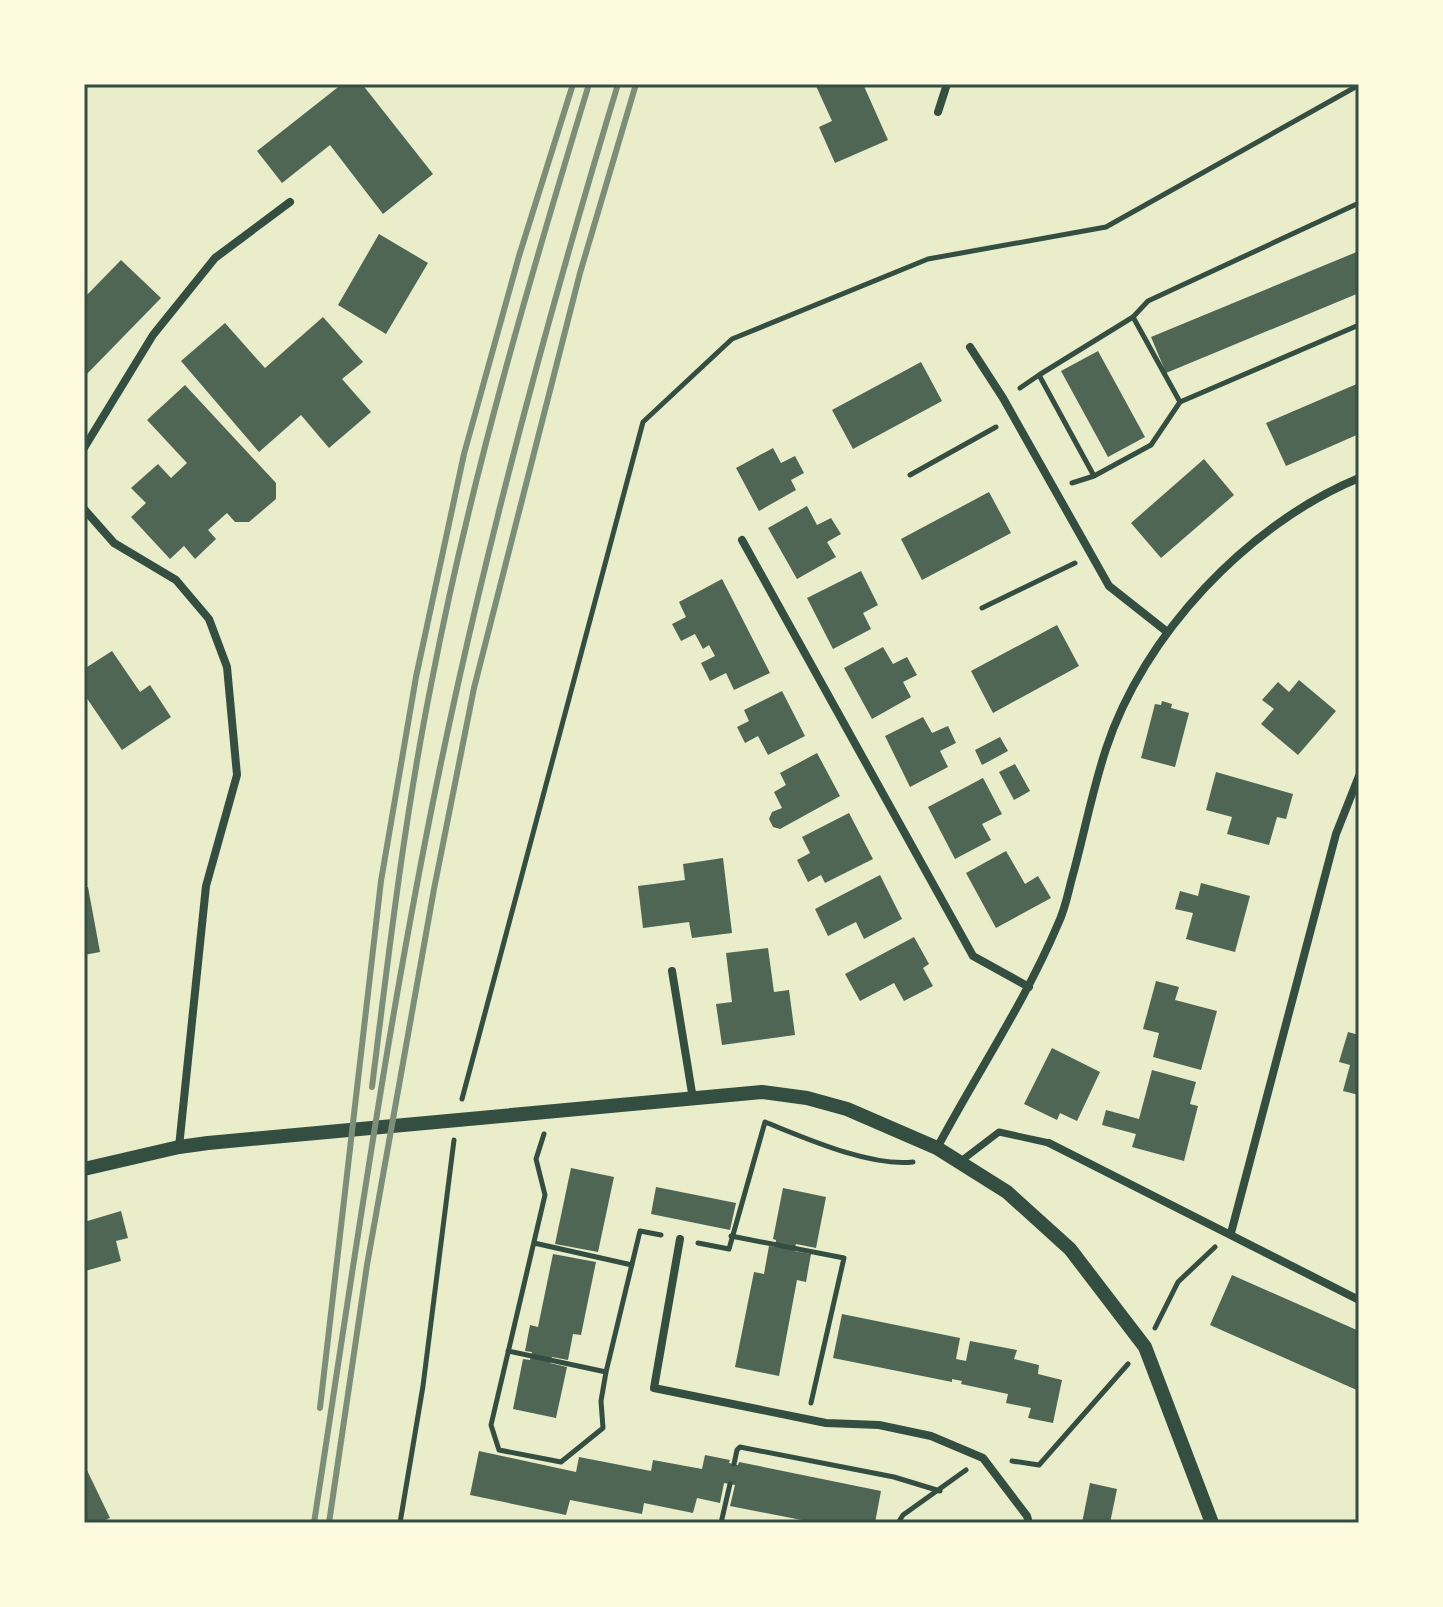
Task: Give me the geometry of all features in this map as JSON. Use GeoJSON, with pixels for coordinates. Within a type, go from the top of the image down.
{"type":"FeatureCollection","features":[{"type":"Feature","properties":{"kind":"street"},"geometry":{"type":"LineString","coordinates":[[938,112],[947,84]]}},
{"type":"Feature","properties":{"kind":"street"},"geometry":{"type":"LineString","coordinates":[[84,448],[153,335],[215,258],[290,202]]}},
{"type":"Feature","properties":{"kind":"street"},"geometry":{"type":"LineString","coordinates":[[970,347],[1014,417],[1109,586],[1166,631]]}},
{"type":"Feature","properties":{"kind":"street"},"geometry":{"type":"LineString","coordinates":[[937,1148],[1029,987],[1060,921],[1106,748],[1138,675],[1166,631],[1213,579],[1247,548],[1313,501],[1359,478]]}},
{"type":"Feature","properties":{"kind":"street"},"geometry":{"type":"LineString","coordinates":[[84,509],[114,543],[176,580],[209,619],[227,667],[237,775],[206,886],[179,1147]]}},
{"type":"Feature","properties":{"kind":"street"},"geometry":{"type":"LineString","coordinates":[[742,540],[973,956],[1029,987]]}},
{"type":"Feature","properties":{"kind":"street"},"geometry":{"type":"LineString","coordinates":[[1231,1233],[1336,834],[1359,776]]}},
{"type":"Feature","properties":{"kind":"street"},"geometry":{"type":"LineString","coordinates":[[672,971],[693,1099]]}},
{"type":"Feature","properties":{"kind":"street"},"geometry":{"type":"LineString","coordinates":[[84,1169],[208,1143],[762,1092],[807,1098],[847,1109],[961,1161],[1007,1192],[1070,1249],[1145,1347],[1212,1523]]}},
{"type":"Feature","properties":{"kind":"street"},"geometry":{"type":"LineString","coordinates":[[961,1161],[999,1132],[1049,1143],[1359,1300]]}},
{"type":"Feature","properties":{"kind":"street"},"geometry":{"type":"LineString","coordinates":[[680,1239],[654,1388],[826,1423],[879,1425],[931,1436],[983,1458],[1027,1516],[1029,1523]]}},
{"type":"Feature","properties":{"kind":"path"},"geometry":{"type":"LineString","coordinates":[[462,1101],[643,422],[732,339],[928,259],[1106,227],[1359,85]]}},
{"type":"Feature","properties":{"kind":"path"},"geometry":{"type":"LineString","coordinates":[[1359,203],[1148,301],[1133,317],[1039,375],[1094,476],[1151,445],[1180,402],[1359,325]]}},
{"type":"Feature","properties":{"kind":"path"},"geometry":{"type":"LineString","coordinates":[[1133,317],[1180,402]]}},
{"type":"Feature","properties":{"kind":"path"},"geometry":{"type":"LineString","coordinates":[[910,475],[1014,417]]}},
{"type":"Feature","properties":{"kind":"path"},"geometry":{"type":"LineString","coordinates":[[982,608],[1092,555]]}},
{"type":"Feature","properties":{"kind":"path"},"geometry":{"type":"LineString","coordinates":[[555,1109],[536,1159],[545,1195],[491,1425],[499,1450],[561,1462],[603,1428],[601,1401],[606,1372],[640,1231],[729,1249],[765,1122],[825,1145],[898,1164],[953,1158],[961,1161]]}},
{"type":"Feature","properties":{"kind":"path"},"geometry":{"type":"LineString","coordinates":[[400,1523],[423,1386],[450,1158]]}},
{"type":"Feature","properties":{"kind":"path"},"geometry":{"type":"LineString","coordinates":[[1039,1465],[1108,1384],[1145,1347],[1178,1282],[1231,1233]]}},
{"type":"Feature","properties":{"kind":"path"},"geometry":{"type":"LineString","coordinates":[[731,1236],[844,1258],[807,1419]]}},
{"type":"Feature","properties":{"kind":"path"},"geometry":{"type":"LineString","coordinates":[[534,1243],[632,1265]]}},
{"type":"Feature","properties":{"kind":"path"},"geometry":{"type":"LineString","coordinates":[[508,1351],[606,1372]]}},
{"type":"Feature","properties":{"kind":"path"},"geometry":{"type":"LineString","coordinates":[[734,1464],[740,1447],[894,1477],[940,1491]]}},
{"type":"Feature","properties":{"kind":"path"},"geometry":{"type":"LineString","coordinates":[[898,1523],[903,1515],[983,1458]]}},
{"type":"Feature","properties":{"kind":"path"},"geometry":{"type":"LineString","coordinates":[[721,1523],[730,1484]]}},
{"type":"Feature","properties":{"kind":"building"},"geometry":{"type":"Polygon","coordinates":[[[342,84],[362,84],[433,174],[383,214],[330,145],[282,183],[257,151],[342,84]]]}},
{"type":"Feature","properties":{"kind":"building"},"geometry":{"type":"Polygon","coordinates":[[[863,84],[888,140],[835,163],[819,127],[832,121],[816,86],[863,84]]]}},
{"type":"Feature","properties":{"kind":"building"},"geometry":{"type":"Polygon","coordinates":[[[379,234],[428,263],[386,334],[338,305],[379,234]]]}},
{"type":"Feature","properties":{"kind":"building"},"geometry":{"type":"Polygon","coordinates":[[[1359,251],[1359,293],[1166,373],[1151,337],[1359,251]]]}},
{"type":"Feature","properties":{"kind":"building"},"geometry":{"type":"Polygon","coordinates":[[[121,260],[161,298],[84,377],[84,298],[121,260]]]}},
{"type":"Feature","properties":{"kind":"building"},"geometry":{"type":"Polygon","coordinates":[[[323,317],[363,362],[342,379],[371,412],[329,448],[301,415],[259,452],[181,361],[225,323],[265,368],[323,317]]]}},
{"type":"Feature","properties":{"kind":"building"},"geometry":{"type":"Polygon","coordinates":[[[1098,351],[1145,437],[1108,457],[1061,371],[1098,351]]]}},
{"type":"Feature","properties":{"kind":"building"},"geometry":{"type":"Polygon","coordinates":[[[921,362],[942,401],[853,449],[832,410],[921,362]]]}},
{"type":"Feature","properties":{"kind":"building"},"geometry":{"type":"Polygon","coordinates":[[[1359,383],[1359,434],[1286,466],[1266,423],[1359,383]]]}},
{"type":"Feature","properties":{"kind":"building"},"geometry":{"type":"Polygon","coordinates":[[[185,385],[276,483],[276,499],[249,522],[235,522],[227,513],[208,530],[216,539],[195,559],[184,546],[170,559],[131,517],[146,503],[131,488],[158,464],[171,478],[187,463],[147,420],[185,385]]]}},
{"type":"Feature","properties":{"kind":"building"},"geometry":{"type":"Polygon","coordinates":[[[773,448],[781,463],[795,456],[804,473],[791,480],[796,490],[759,511],[736,468],[773,448]]]}},
{"type":"Feature","properties":{"kind":"building"},"geometry":{"type":"Polygon","coordinates":[[[1204,459],[1234,495],[1161,558],[1131,523],[1204,459]]]}},
{"type":"Feature","properties":{"kind":"building"},"geometry":{"type":"Polygon","coordinates":[[[989,492],[1011,533],[922,580],[901,539],[989,492]]]}},
{"type":"Feature","properties":{"kind":"building"},"geometry":{"type":"Polygon","coordinates":[[[807,506],[817,525],[831,518],[841,534],[827,542],[836,557],[797,579],[768,528],[807,506]]]}},
{"type":"Feature","properties":{"kind":"building"},"geometry":{"type":"Polygon","coordinates":[[[861,571],[878,605],[863,613],[871,629],[833,649],[807,598],[861,571]]]}},
{"type":"Feature","properties":{"kind":"building"},"geometry":{"type":"Polygon","coordinates":[[[722,579],[770,673],[734,690],[726,673],[710,681],[701,663],[715,656],[709,645],[703,649],[695,634],[681,641],[672,624],[686,617],[679,602],[722,579]]]}},
{"type":"Feature","properties":{"kind":"building"},"geometry":{"type":"Polygon","coordinates":[[[1057,625],[1079,666],[993,713],[971,671],[1057,625]]]}},
{"type":"Feature","properties":{"kind":"building"},"geometry":{"type":"Polygon","coordinates":[[[883,647],[893,664],[907,657],[917,675],[903,682],[911,697],[872,719],[844,668],[883,647]]]}},
{"type":"Feature","properties":{"kind":"building"},"geometry":{"type":"Polygon","coordinates":[[[112,651],[140,692],[150,685],[171,717],[122,750],[84,694],[84,669],[112,651]]]}},
{"type":"Feature","properties":{"kind":"building"},"geometry":{"type":"Polygon","coordinates":[[[1299,680],[1336,711],[1298,755],[1261,724],[1274,709],[1262,700],[1278,682],[1289,692],[1299,680]]]}},
{"type":"Feature","properties":{"kind":"building"},"geometry":{"type":"Polygon","coordinates":[[[782,691],[805,736],[768,755],[758,736],[745,743],[737,727],[749,721],[744,710],[782,691]]]}},
{"type":"Feature","properties":{"kind":"building"},"geometry":{"type":"Polygon","coordinates":[[[1162,701],[1172,704],[1171,708],[1189,713],[1175,767],[1141,758],[1155,704],[1161,705],[1162,701]]]}},
{"type":"Feature","properties":{"kind":"building"},"geometry":{"type":"Polygon","coordinates":[[[923,717],[932,733],[948,726],[956,743],[940,751],[948,767],[910,787],[885,736],[923,717]]]}},
{"type":"Feature","properties":{"kind":"building"},"geometry":{"type":"Polygon","coordinates":[[[1000,737],[1008,751],[982,765],[975,750],[1000,737]]]}},
{"type":"Feature","properties":{"kind":"building"},"geometry":{"type":"Polygon","coordinates":[[[817,753],[840,796],[780,829],[773,827],[769,819],[772,812],[782,808],[774,792],[786,785],[780,773],[817,753]]]}},
{"type":"Feature","properties":{"kind":"building"},"geometry":{"type":"Polygon","coordinates":[[[1015,764],[1030,791],[1014,800],[999,772],[1015,764]]]}},
{"type":"Feature","properties":{"kind":"building"},"geometry":{"type":"Polygon","coordinates":[[[1216,772],[1293,794],[1286,819],[1277,817],[1269,845],[1227,834],[1232,817],[1206,810],[1216,772]]]}},
{"type":"Feature","properties":{"kind":"building"},"geometry":{"type":"Polygon","coordinates":[[[983,778],[1002,814],[982,824],[991,840],[955,859],[928,807],[983,778]]]}},
{"type":"Feature","properties":{"kind":"building"},"geometry":{"type":"Polygon","coordinates":[[[849,813],[873,859],[825,883],[821,875],[808,882],[797,860],[810,853],[802,837],[849,813]]]}},
{"type":"Feature","properties":{"kind":"building"},"geometry":{"type":"Polygon","coordinates":[[[1006,851],[1025,884],[1038,876],[1051,898],[996,928],[966,873],[1006,851]]]}},
{"type":"Feature","properties":{"kind":"building"},"geometry":{"type":"Polygon","coordinates":[[[723,858],[732,933],[692,938],[689,922],[643,928],[638,886],[685,880],[683,864],[723,858]]]}},
{"type":"Feature","properties":{"kind":"building"},"geometry":{"type":"Polygon","coordinates":[[[880,875],[902,919],[864,939],[856,922],[828,936],[815,909],[880,875]]]}},
{"type":"Feature","properties":{"kind":"building"},"geometry":{"type":"Polygon","coordinates":[[[1201,883],[1250,896],[1235,952],[1186,939],[1193,913],[1175,909],[1180,891],[1198,896],[1201,883]]]}},
{"type":"Feature","properties":{"kind":"building"},"geometry":{"type":"Polygon","coordinates":[[[88,887],[100,952],[84,955],[84,888],[88,887]]]}},
{"type":"Feature","properties":{"kind":"building"},"geometry":{"type":"Polygon","coordinates":[[[914,937],[929,964],[923,968],[933,986],[904,1001],[894,983],[860,1001],[845,974],[914,937]]]}},
{"type":"Feature","properties":{"kind":"building"},"geometry":{"type":"Polygon","coordinates":[[[768,948],[774,992],[789,990],[795,1035],[722,1045],[716,1004],[732,1002],[726,953],[768,948]]]}},
{"type":"Feature","properties":{"kind":"building"},"geometry":{"type":"Polygon","coordinates":[[[1156,981],[1179,987],[1175,1000],[1217,1011],[1201,1070],[1153,1057],[1159,1033],[1143,1029],[1156,981]]]}},
{"type":"Feature","properties":{"kind":"building"},"geometry":{"type":"Polygon","coordinates":[[[1348,1032],[1359,1035],[1359,1095],[1343,1091],[1350,1065],[1339,1062],[1348,1032]]]}},
{"type":"Feature","properties":{"kind":"building"},"geometry":{"type":"Polygon","coordinates":[[[1052,1048],[1100,1072],[1077,1121],[1060,1113],[1057,1120],[1024,1104],[1052,1048]]]}},
{"type":"Feature","properties":{"kind":"building"},"geometry":{"type":"Polygon","coordinates":[[[1152,1070],[1196,1082],[1190,1104],[1198,1106],[1184,1161],[1132,1147],[1136,1134],[1102,1125],[1106,1110],[1139,1119],[1152,1070]]]}},
{"type":"Feature","properties":{"kind":"building"},"geometry":{"type":"Polygon","coordinates":[[[571,1168],[614,1177],[598,1252],[555,1244],[571,1168]]]}},
{"type":"Feature","properties":{"kind":"building"},"geometry":{"type":"Polygon","coordinates":[[[656,1187],[736,1203],[730,1230],[651,1214],[656,1187]]]}},
{"type":"Feature","properties":{"kind":"building"},"geometry":{"type":"Polygon","coordinates":[[[783,1188],[826,1197],[816,1248],[796,1244],[794,1251],[811,1254],[806,1282],[797,1280],[779,1376],[735,1367],[754,1272],[764,1274],[769,1246],[775,1247],[776,1240],[773,1239],[783,1188]]]}},
{"type":"Feature","properties":{"kind":"building"},"geometry":{"type":"Polygon","coordinates":[[[121,1211],[128,1238],[116,1241],[121,1261],[85,1271],[84,1222],[121,1211]]]}},
{"type":"Feature","properties":{"kind":"building"},"geometry":{"type":"Polygon","coordinates":[[[553,1254],[596,1262],[581,1335],[573,1334],[568,1360],[552,1357],[550,1363],[567,1367],[556,1418],[513,1409],[523,1359],[530,1360],[532,1352],[525,1351],[530,1325],[538,1327],[553,1254]]]}},
{"type":"Feature","properties":{"kind":"building"},"geometry":{"type":"Polygon","coordinates":[[[1232,1275],[1359,1331],[1359,1391],[1210,1325],[1232,1275]]]}},
{"type":"Feature","properties":{"kind":"building"},"geometry":{"type":"Polygon","coordinates":[[[842,1314],[960,1338],[956,1359],[966,1361],[970,1341],[1017,1350],[1014,1359],[1039,1365],[1038,1374],[1062,1380],[1053,1423],[1028,1418],[1031,1408],[1006,1403],[1008,1394],[961,1384],[962,1381],[952,1379],[952,1382],[833,1358],[842,1314]]]}},
{"type":"Feature","properties":{"kind":"building"},"geometry":{"type":"Polygon","coordinates":[[[479,1451],[576,1472],[579,1457],[651,1471],[653,1460],[702,1469],[705,1455],[730,1460],[729,1463],[738,1465],[739,1462],[881,1491],[875,1523],[817,1523],[730,1506],[735,1485],[724,1483],[720,1503],[697,1498],[693,1513],[644,1503],[642,1514],[570,1500],[566,1515],[470,1495],[479,1451]]]}},
{"type":"Feature","properties":{"kind":"building"},"geometry":{"type":"Polygon","coordinates":[[[84,1464],[110,1518],[98,1523],[84,1523],[84,1464]]]}},
{"type":"Feature","properties":{"kind":"building"},"geometry":{"type":"Polygon","coordinates":[[[1090,1483],[1117,1489],[1110,1523],[1082,1523],[1090,1483]]]}},
{"type":"Feature","properties":{"kind":"railway"},"geometry":{"type":"LineString","coordinates":[[320,1408],[381,881],[416,677],[464,454],[519,256],[573,84]]}},
{"type":"Feature","properties":{"kind":"railway"},"geometry":{"type":"LineString","coordinates":[[372,1087],[406,832],[447,604],[503,380],[589,84]]}},
{"type":"Feature","properties":{"kind":"railway"},"geometry":{"type":"LineString","coordinates":[[314,1523],[379,1102],[436,788],[475,608],[513,458],[618,84]]}},
{"type":"Feature","properties":{"kind":"railway"},"geometry":{"type":"LineString","coordinates":[[329,1523],[367,1265],[434,889],[474,688],[580,273],[636,84]]}}]}
